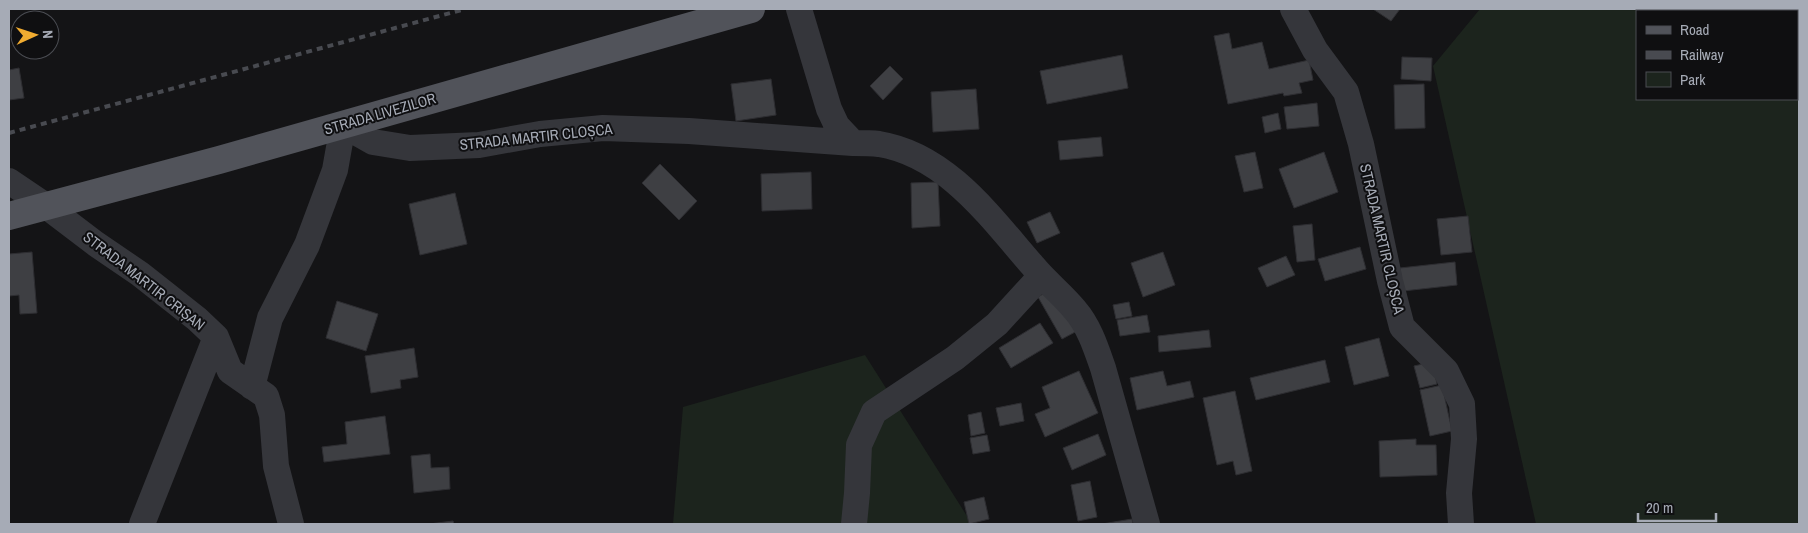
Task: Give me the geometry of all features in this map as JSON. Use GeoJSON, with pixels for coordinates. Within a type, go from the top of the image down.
{"type":"FeatureCollection","features":[{"type":"Feature","properties":{"kind":"main road","name":"STRADA LIVEZILOR"},"geometry":{"type":"LineString","coordinates":[[9,216],[343,125],[751,9]]}},
{"type":"Feature","properties":{"kind":"street"},"geometry":{"type":"LineString","coordinates":[[798,9],[829,109],[837,126],[853,143]]}},
{"type":"Feature","properties":{"kind":"street","name":"STRADA MARTIR CLOȘCA"},"geometry":{"type":"LineString","coordinates":[[1292,9],[1315,50],[1346,92],[1361,144],[1390,281],[1402,326],[1446,371],[1462,404],[1464,439],[1460,493],[1461,524]]}},
{"type":"Feature","properties":{"kind":"street","name":"STRADA MARTIR CLOȘCA"},"geometry":{"type":"LineString","coordinates":[[343,125],[373,142],[410,148],[479,146],[540,134],[603,128],[689,131],[878,144],[897,148],[920,158],[942,172],[982,206],[1041,276],[1077,311],[1095,344],[1147,524]]}},
{"type":"Feature","properties":{"kind":"street"},"geometry":{"type":"LineString","coordinates":[[252,387],[270,318],[307,245],[335,170],[343,125]]}},
{"type":"Feature","properties":{"kind":"street","name":"STRADA MARTIR CRIȘAN"},"geometry":{"type":"LineString","coordinates":[[9,181],[140,274],[197,319],[216,337],[230,371],[266,396],[272,415],[276,466],[291,524]]}},
{"type":"Feature","properties":{"kind":"street"},"geometry":{"type":"LineString","coordinates":[[854,524],[858,493],[859,445],[874,412],[955,358],[990,330],[1041,276]]}},
{"type":"Feature","properties":{"kind":"street"},"geometry":{"type":"LineString","coordinates":[[142,524],[216,337]]}},
{"type":"Feature","properties":{"kind":"green space"},"geometry":{"type":"Polygon","coordinates":[[[1480,9],[1799,9],[1799,524],[1536,524],[1433,66],[1480,9]]]}},
{"type":"Feature","properties":{"kind":"green space"},"geometry":{"type":"Polygon","coordinates":[[[865,355],[972,524],[673,524],[683,407],[865,355]]]}},
{"type":"Feature","properties":{"kind":"building"},"geometry":{"type":"Polygon","coordinates":[[[1373,9],[1400,9],[1391,21],[1373,9]]]}},
{"type":"Feature","properties":{"kind":"building"},"geometry":{"type":"Polygon","coordinates":[[[1229,33],[1232,49],[1262,42],[1269,69],[1309,60],[1313,80],[1299,83],[1302,93],[1284,96],[1283,93],[1228,104],[1214,36],[1229,33]]]}},
{"type":"Feature","properties":{"kind":"building"},"geometry":{"type":"Polygon","coordinates":[[[1122,55],[1128,88],[1047,104],[1040,71],[1122,55]]]}},
{"type":"Feature","properties":{"kind":"building"},"geometry":{"type":"Polygon","coordinates":[[[1402,57],[1432,58],[1431,81],[1401,79],[1402,57]]]}},
{"type":"Feature","properties":{"kind":"building"},"geometry":{"type":"Polygon","coordinates":[[[890,66],[903,79],[883,100],[870,86],[890,66]]]}},
{"type":"Feature","properties":{"kind":"building"},"geometry":{"type":"Polygon","coordinates":[[[19,68],[24,98],[9,100],[9,70],[19,68]]]}},
{"type":"Feature","properties":{"kind":"building"},"geometry":{"type":"Polygon","coordinates":[[[771,79],[776,115],[736,121],[731,84],[771,79]]]}},
{"type":"Feature","properties":{"kind":"building"},"geometry":{"type":"Polygon","coordinates":[[[1424,84],[1425,128],[1395,129],[1394,85],[1424,84]]]}},
{"type":"Feature","properties":{"kind":"building"},"geometry":{"type":"Polygon","coordinates":[[[976,89],[979,129],[933,132],[931,92],[976,89]]]}},
{"type":"Feature","properties":{"kind":"building"},"geometry":{"type":"Polygon","coordinates":[[[1317,103],[1319,126],[1287,129],[1284,107],[1317,103]]]}},
{"type":"Feature","properties":{"kind":"building"},"geometry":{"type":"Polygon","coordinates":[[[1278,113],[1281,129],[1265,133],[1262,117],[1278,113]]]}},
{"type":"Feature","properties":{"kind":"building"},"geometry":{"type":"Polygon","coordinates":[[[1101,137],[1103,156],[1060,160],[1058,141],[1101,137]]]}},
{"type":"Feature","properties":{"kind":"building"},"geometry":{"type":"Polygon","coordinates":[[[1255,152],[1263,188],[1244,192],[1235,156],[1255,152]]]}},
{"type":"Feature","properties":{"kind":"building"},"geometry":{"type":"Polygon","coordinates":[[[1324,152],[1338,192],[1294,208],[1279,169],[1324,152]]]}},
{"type":"Feature","properties":{"kind":"building"},"geometry":{"type":"Polygon","coordinates":[[[660,164],[697,201],[679,220],[642,183],[660,164]]]}},
{"type":"Feature","properties":{"kind":"building"},"geometry":{"type":"Polygon","coordinates":[[[811,172],[812,209],[762,211],[761,174],[811,172]]]}},
{"type":"Feature","properties":{"kind":"building"},"geometry":{"type":"Polygon","coordinates":[[[938,182],[940,226],[912,228],[911,183],[938,182]]]}},
{"type":"Feature","properties":{"kind":"building"},"geometry":{"type":"Polygon","coordinates":[[[455,193],[467,244],[420,255],[409,204],[455,193]]]}},
{"type":"Feature","properties":{"kind":"building"},"geometry":{"type":"Polygon","coordinates":[[[1050,212],[1060,233],[1037,243],[1027,222],[1050,212]]]}},
{"type":"Feature","properties":{"kind":"building"},"geometry":{"type":"Polygon","coordinates":[[[1468,216],[1472,252],[1441,255],[1437,219],[1468,216]]]}},
{"type":"Feature","properties":{"kind":"building"},"geometry":{"type":"Polygon","coordinates":[[[1312,224],[1315,260],[1297,262],[1293,226],[1312,224]]]}},
{"type":"Feature","properties":{"kind":"building"},"geometry":{"type":"Polygon","coordinates":[[[1360,247],[1366,269],[1325,281],[1318,259],[1360,247]]]}},
{"type":"Feature","properties":{"kind":"building"},"geometry":{"type":"Polygon","coordinates":[[[32,252],[37,313],[20,314],[19,295],[9,296],[9,254],[32,252]]]}},
{"type":"Feature","properties":{"kind":"building"},"geometry":{"type":"Polygon","coordinates":[[[1163,252],[1175,285],[1143,297],[1131,263],[1163,252]]]}},
{"type":"Feature","properties":{"kind":"building"},"geometry":{"type":"Polygon","coordinates":[[[1286,256],[1295,275],[1267,287],[1258,268],[1286,256]]]}},
{"type":"Feature","properties":{"kind":"building"},"geometry":{"type":"Polygon","coordinates":[[[1455,262],[1457,285],[1403,291],[1400,268],[1455,262]]]}},
{"type":"Feature","properties":{"kind":"building"},"geometry":{"type":"Polygon","coordinates":[[[1053,288],[1077,331],[1062,339],[1038,297],[1053,288]]]}},
{"type":"Feature","properties":{"kind":"building"},"geometry":{"type":"Polygon","coordinates":[[[337,301],[378,314],[366,351],[326,338],[337,301]]]}},
{"type":"Feature","properties":{"kind":"building"},"geometry":{"type":"Polygon","coordinates":[[[1129,302],[1132,316],[1116,319],[1113,305],[1129,302]]]}},
{"type":"Feature","properties":{"kind":"building"},"geometry":{"type":"Polygon","coordinates":[[[1147,315],[1150,332],[1120,336],[1117,320],[1147,315]]]}},
{"type":"Feature","properties":{"kind":"building"},"geometry":{"type":"Polygon","coordinates":[[[1040,323],[1053,343],[1011,368],[999,348],[1040,323]]]}},
{"type":"Feature","properties":{"kind":"building"},"geometry":{"type":"Polygon","coordinates":[[[1209,330],[1211,347],[1159,352],[1158,336],[1209,330]]]}},
{"type":"Feature","properties":{"kind":"building"},"geometry":{"type":"Polygon","coordinates":[[[1379,338],[1389,376],[1354,385],[1345,347],[1379,338]]]}},
{"type":"Feature","properties":{"kind":"building"},"geometry":{"type":"Polygon","coordinates":[[[414,348],[418,377],[400,380],[401,388],[371,393],[365,356],[414,348]]]}},
{"type":"Feature","properties":{"kind":"building"},"geometry":{"type":"Polygon","coordinates":[[[1325,360],[1330,382],[1256,400],[1250,378],[1325,360]]]}},
{"type":"Feature","properties":{"kind":"building"},"geometry":{"type":"Polygon","coordinates":[[[1432,362],[1437,384],[1420,388],[1414,366],[1432,362]]]}},
{"type":"Feature","properties":{"kind":"building"},"geometry":{"type":"Polygon","coordinates":[[[1079,371],[1098,413],[1045,437],[1035,414],[1050,408],[1042,387],[1079,371]]]}},
{"type":"Feature","properties":{"kind":"building"},"geometry":{"type":"Polygon","coordinates":[[[1163,371],[1167,386],[1190,381],[1194,397],[1137,410],[1130,378],[1163,371]]]}},
{"type":"Feature","properties":{"kind":"building"},"geometry":{"type":"Polygon","coordinates":[[[1442,385],[1452,431],[1430,436],[1420,390],[1442,385]]]}},
{"type":"Feature","properties":{"kind":"building"},"geometry":{"type":"Polygon","coordinates":[[[1235,391],[1252,471],[1236,475],[1233,461],[1217,465],[1203,398],[1235,391]]]}},
{"type":"Feature","properties":{"kind":"building"},"geometry":{"type":"Polygon","coordinates":[[[1021,403],[1024,421],[1000,426],[996,408],[1021,403]]]}},
{"type":"Feature","properties":{"kind":"building"},"geometry":{"type":"Polygon","coordinates":[[[981,412],[985,433],[971,436],[968,415],[981,412]]]}},
{"type":"Feature","properties":{"kind":"building"},"geometry":{"type":"Polygon","coordinates":[[[385,416],[390,454],[324,462],[322,447],[347,444],[345,422],[385,416]]]}},
{"type":"Feature","properties":{"kind":"building"},"geometry":{"type":"Polygon","coordinates":[[[1098,434],[1106,455],[1072,470],[1063,448],[1098,434]]]}},
{"type":"Feature","properties":{"kind":"building"},"geometry":{"type":"Polygon","coordinates":[[[987,435],[990,451],[973,454],[970,438],[987,435]]]}},
{"type":"Feature","properties":{"kind":"building"},"geometry":{"type":"Polygon","coordinates":[[[1416,439],[1416,445],[1436,445],[1437,475],[1380,477],[1379,441],[1416,439]]]}},
{"type":"Feature","properties":{"kind":"building"},"geometry":{"type":"Polygon","coordinates":[[[430,454],[431,468],[449,467],[450,489],[414,493],[411,456],[430,454]]]}},
{"type":"Feature","properties":{"kind":"building"},"geometry":{"type":"Polygon","coordinates":[[[1090,481],[1097,517],[1078,521],[1071,485],[1090,481]]]}},
{"type":"Feature","properties":{"kind":"building"},"geometry":{"type":"Polygon","coordinates":[[[984,497],[989,519],[969,524],[964,502],[984,497]]]}},
{"type":"Feature","properties":{"kind":"building"},"geometry":{"type":"Polygon","coordinates":[[[1132,519],[1133,524],[1102,524],[1132,519]]]}},
{"type":"Feature","properties":{"kind":"building"},"geometry":{"type":"Polygon","coordinates":[[[453,521],[454,524],[429,524],[453,521]]]}},
{"type":"Feature","properties":{"kind":"railway"},"geometry":{"type":"LineString","coordinates":[[9,133],[465,9]]}}]}
